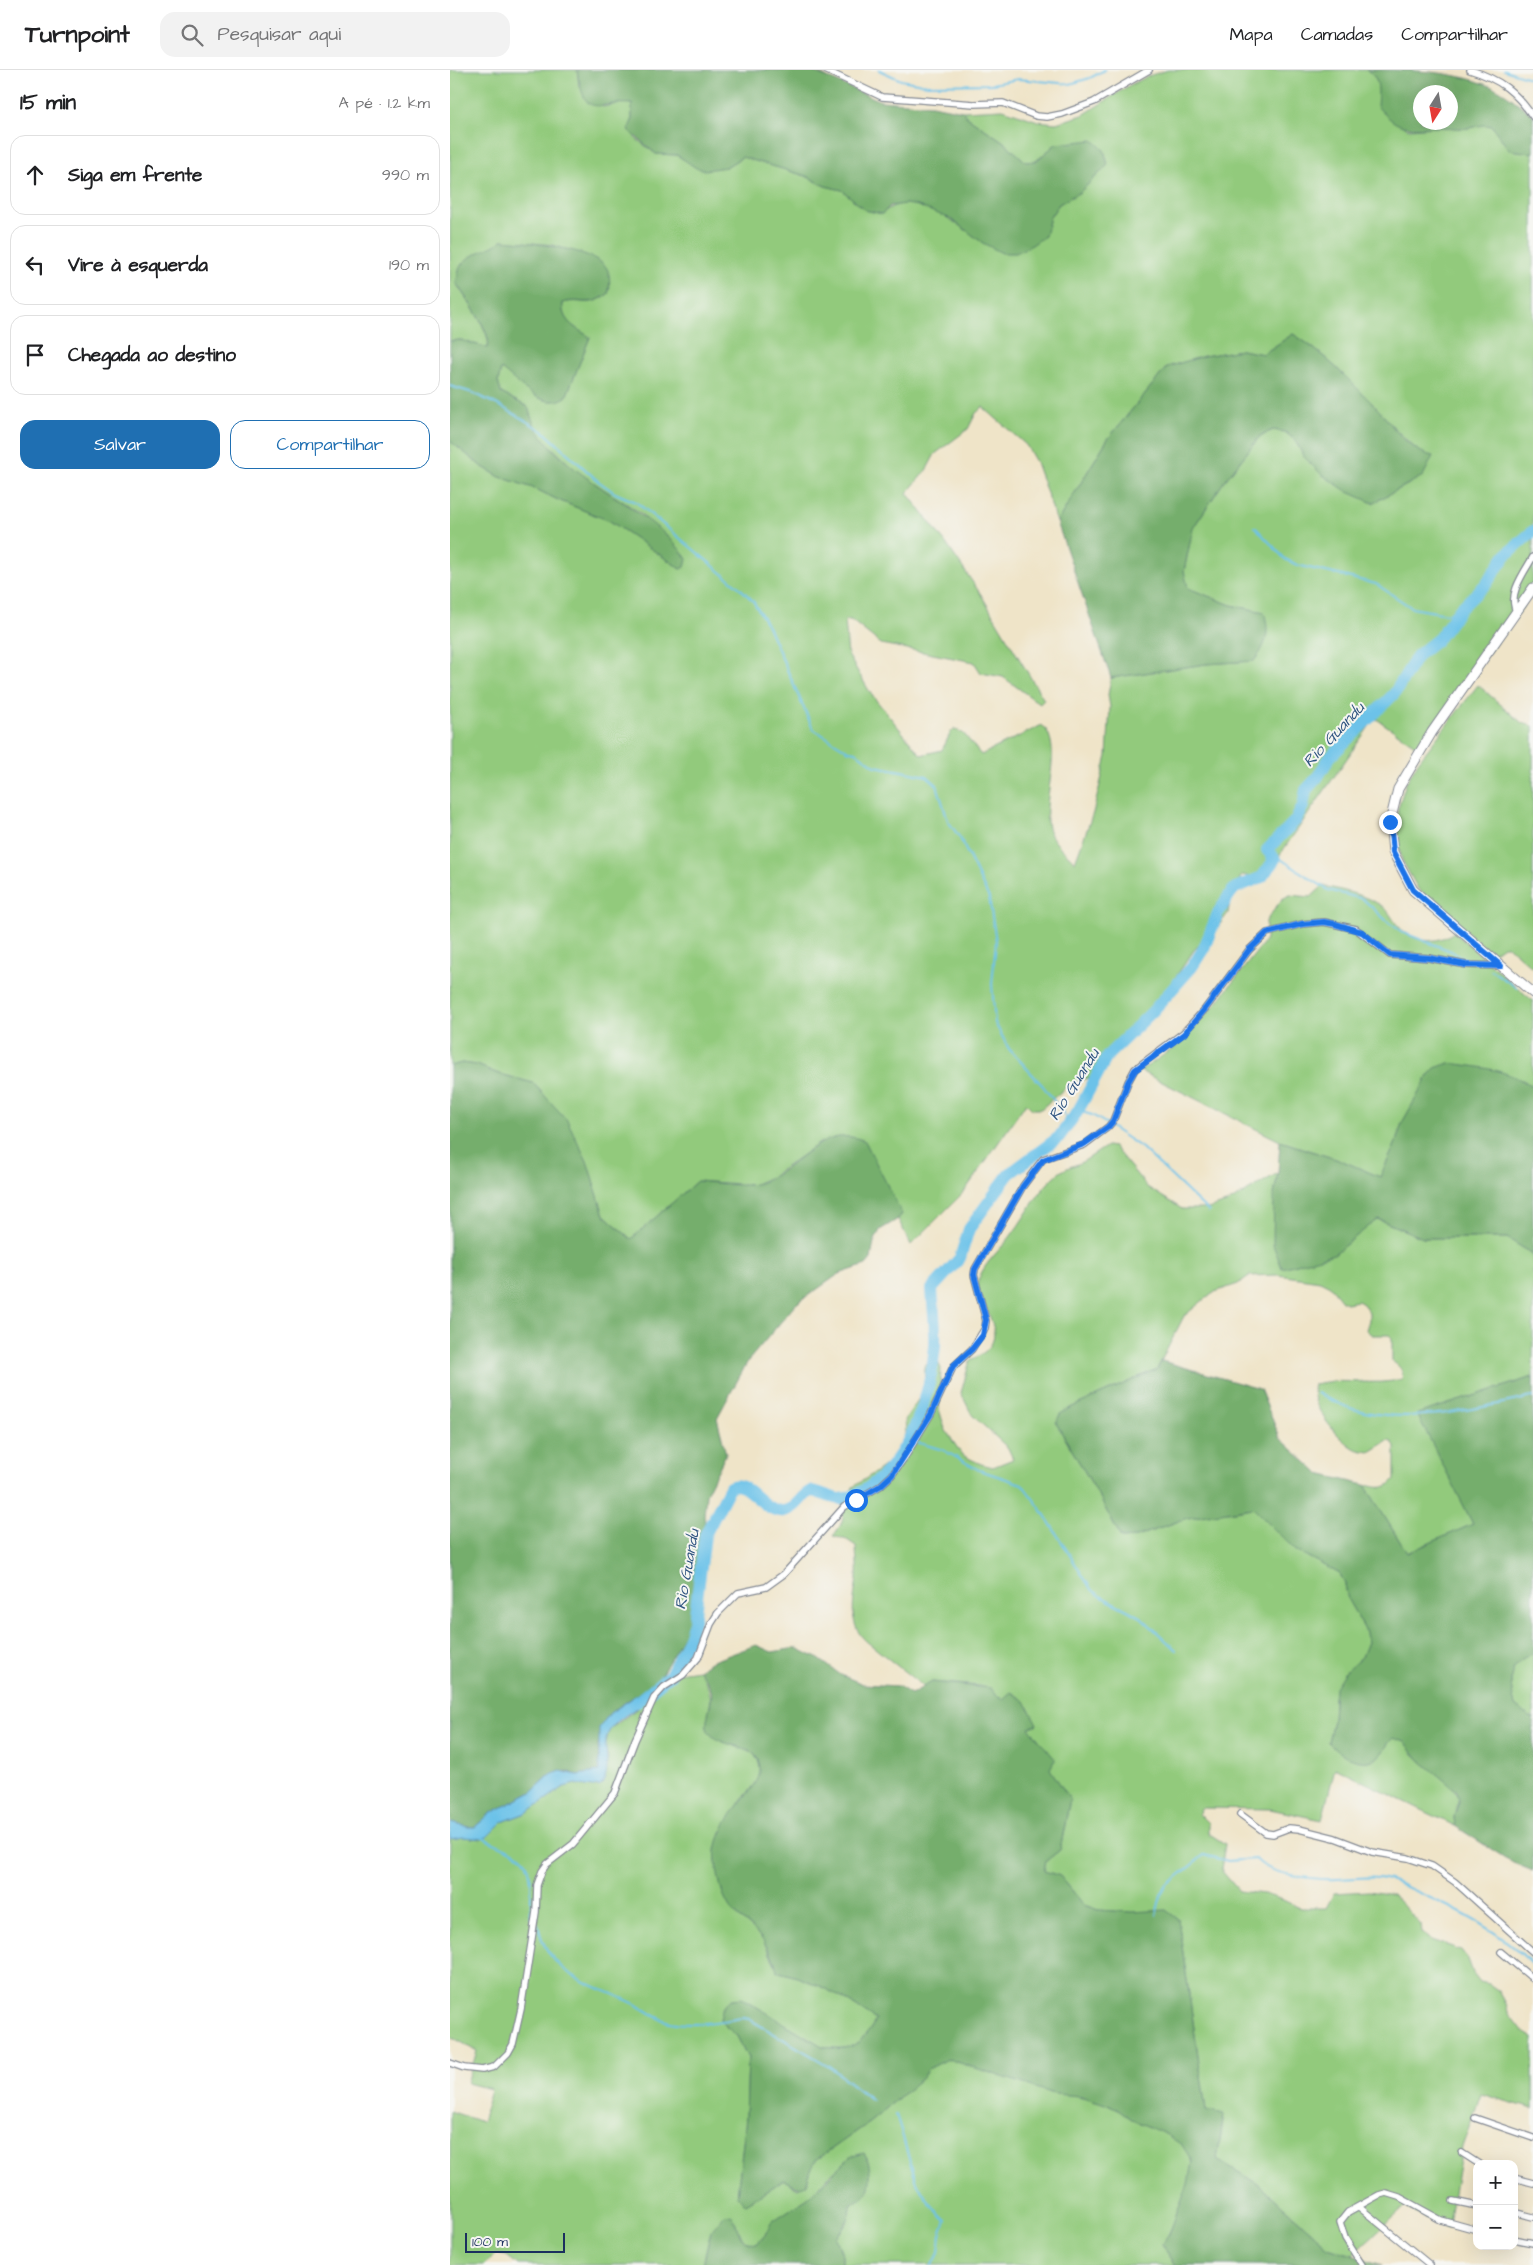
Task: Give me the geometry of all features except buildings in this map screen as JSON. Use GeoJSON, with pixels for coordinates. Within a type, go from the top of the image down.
{"type":"FeatureCollection","features":[{"type":"Feature","properties":{"kind":"main road"},"geometry":{"type":"LineString","coordinates":[[1533,588],[1432,732],[1398,789],[1390,822],[1393,852],[1413,890],[1533,992]]}},
{"type":"Feature","properties":{"kind":"street"},"geometry":{"type":"LineString","coordinates":[[826,70],[882,97],[974,104],[1003,103],[1036,116],[1047,117],[1062,114],[1094,102],[1149,70]]}},
{"type":"Feature","properties":{"kind":"street"},"geometry":{"type":"LineString","coordinates":[[1470,70],[1507,87],[1519,97],[1533,117]]}},
{"type":"Feature","properties":{"kind":"street"},"geometry":{"type":"LineString","coordinates":[[1517,612],[1513,602],[1515,592],[1533,557]]}},
{"type":"Feature","properties":{"kind":"street"},"geometry":{"type":"LineString","coordinates":[[450,2063],[469,2069],[490,2069],[502,2060],[513,2044],[524,1992],[539,1878],[547,1864],[573,1844],[615,1794],[635,1740],[654,1698],[664,1687],[683,1675],[698,1658],[714,1619],[732,1597],[743,1591],[766,1587],[776,1580],[789,1569],[844,1508],[880,1486],[892,1475],[931,1414],[953,1366],[972,1349],[983,1335],[986,1320],[974,1275],[975,1269],[1023,1186],[1043,1160],[1084,1144],[1109,1126],[1135,1070],[1184,1034],[1249,950],[1267,933],[1302,924],[1324,922],[1362,932],[1390,955],[1429,958],[1472,966],[1501,966]]}},
{"type":"Feature","properties":{"kind":"street"},"geometry":{"type":"LineString","coordinates":[[1240,1814],[1266,1833],[1273,1834],[1293,1828],[1325,1835],[1372,1852],[1415,1860],[1442,1871],[1533,1952]]}},
{"type":"Feature","properties":{"kind":"street"},"geometry":{"type":"LineString","coordinates":[[1501,1952],[1533,1980]]}},
{"type":"Feature","properties":{"kind":"street"},"geometry":{"type":"LineString","coordinates":[[1475,2118],[1533,2138]]}},
{"type":"Feature","properties":{"kind":"street"},"geometry":{"type":"LineString","coordinates":[[1462,2153],[1473,2160]]}},
{"type":"Feature","properties":{"kind":"street"},"geometry":{"type":"LineString","coordinates":[[1518,2179],[1533,2183]]}},
{"type":"Feature","properties":{"kind":"street"},"geometry":{"type":"LineString","coordinates":[[1362,2265],[1345,2238],[1340,2224],[1344,2216],[1379,2195],[1388,2193],[1441,2220],[1473,2229]]}},
{"type":"Feature","properties":{"kind":"street"},"geometry":{"type":"LineString","coordinates":[[1453,2201],[1473,2205]]}},
{"type":"Feature","properties":{"kind":"street"},"geometry":{"type":"LineString","coordinates":[[1359,2207],[1430,2265]]}},
{"type":"Feature","properties":{"kind":"street"},"geometry":{"type":"LineString","coordinates":[[1518,2213],[1533,2217]]}},
{"type":"Feature","properties":{"kind":"street"},"geometry":{"type":"LineString","coordinates":[[1518,2240],[1533,2243]]}},
{"type":"Feature","properties":{"kind":"green space"},"geometry":{"type":"Polygon","coordinates":[[[450,70],[577,70],[579,86],[603,107],[622,103],[632,104],[635,138],[656,154],[677,155],[683,159],[726,167],[742,157],[806,176],[825,186],[842,190],[865,210],[882,214],[893,206],[906,204],[920,206],[947,218],[983,243],[1045,236],[1050,217],[1059,204],[1080,192],[1108,165],[1104,150],[1056,144],[1036,161],[1026,162],[1004,142],[967,117],[963,111],[1003,109],[1038,121],[1056,123],[1083,115],[1130,85],[1151,75],[1168,70],[1366,70],[1375,77],[1379,86],[1379,108],[1393,121],[1409,129],[1458,130],[1458,128],[1469,128],[1481,124],[1492,126],[1510,150],[1533,153],[1533,593],[1418,747],[1375,718],[1263,879],[1242,875],[1231,894],[1228,913],[1215,931],[1194,950],[1165,993],[1146,1016],[1117,1041],[1092,1077],[1071,1083],[1041,1109],[1032,1109],[1026,1103],[964,1192],[911,1245],[898,1219],[902,1214],[821,1142],[773,1176],[753,1185],[697,1181],[631,1239],[604,1215],[587,1162],[546,1097],[533,1083],[496,1073],[477,1065],[462,1063],[450,1066],[450,441],[481,466],[500,477],[536,489],[610,521],[681,569],[642,514],[577,472],[540,436],[532,422],[528,407],[501,393],[498,382],[501,369],[539,398],[566,397],[590,337],[570,324],[564,315],[563,303],[595,301],[608,294],[610,287],[598,261],[553,245],[502,240],[468,259],[456,283],[482,324],[488,341],[488,348],[461,340],[450,341],[450,70]],[[1293,334],[1263,354],[1241,350],[1204,356],[1167,367],[1107,440],[1057,522],[1036,462],[1026,445],[983,407],[976,413],[968,429],[935,454],[927,469],[907,493],[945,542],[980,593],[1044,700],[1040,704],[1003,677],[981,673],[974,662],[881,644],[851,620],[845,620],[848,655],[871,694],[921,755],[942,750],[951,732],[955,729],[964,734],[981,755],[1042,725],[1049,734],[1052,746],[1047,803],[1048,828],[1056,843],[1075,862],[1093,813],[1107,756],[1110,707],[1108,695],[1111,678],[1206,664],[1254,661],[1264,612],[1231,605],[1187,588],[1184,571],[1193,528],[1223,483],[1260,436],[1273,430],[1285,432],[1295,440],[1304,457],[1372,503],[1409,484],[1422,454],[1328,360],[1293,334]]]}},
{"type":"Feature","properties":{"kind":"green space"},"geometry":{"type":"Polygon","coordinates":[[[577,70],[810,70],[881,101],[932,105],[963,111],[967,117],[1004,142],[1026,162],[1036,161],[1056,144],[1093,140],[1104,150],[1108,165],[1080,192],[1059,204],[1050,217],[1045,236],[1016,253],[1002,253],[983,243],[951,219],[918,206],[906,204],[890,206],[882,214],[865,210],[842,190],[825,186],[806,176],[742,157],[726,167],[705,170],[696,168],[677,155],[656,154],[628,130],[632,121],[632,104],[600,106],[588,103],[580,86],[577,70]]]}},
{"type":"Feature","properties":{"kind":"green space"},"geometry":{"type":"Polygon","coordinates":[[[1366,70],[1400,70],[1448,74],[1495,88],[1533,115],[1533,153],[1509,150],[1492,126],[1458,128],[1458,85],[1413,85],[1413,128],[1403,126],[1391,120],[1377,106],[1377,85],[1374,76],[1366,70]]]}},
{"type":"Feature","properties":{"kind":"green space"},"geometry":{"type":"Polygon","coordinates":[[[502,240],[541,244],[573,251],[598,260],[608,270],[610,280],[608,294],[590,302],[575,301],[563,303],[564,315],[570,324],[590,337],[566,397],[557,401],[540,398],[523,388],[501,369],[498,382],[501,393],[528,407],[538,430],[554,451],[575,469],[648,520],[670,539],[687,559],[685,567],[681,569],[610,521],[536,489],[500,477],[481,466],[450,441],[450,341],[461,340],[488,348],[486,333],[477,315],[456,283],[459,271],[466,260],[502,240]]]}},
{"type":"Feature","properties":{"kind":"green space"},"geometry":{"type":"Polygon","coordinates":[[[1293,334],[1336,368],[1376,407],[1408,443],[1416,449],[1433,456],[1423,476],[1373,503],[1348,492],[1321,474],[1304,457],[1295,440],[1285,432],[1273,430],[1260,436],[1223,483],[1193,528],[1184,571],[1188,588],[1231,605],[1264,612],[1267,632],[1262,649],[1254,661],[1206,664],[1111,678],[1057,522],[1107,440],[1167,367],[1204,356],[1241,350],[1263,354],[1293,334]]]}},
{"type":"Feature","properties":{"kind":"green space"},"geometry":{"type":"Polygon","coordinates":[[[1478,685],[1522,723],[1533,726],[1533,968],[1508,946],[1503,946],[1492,954],[1418,889],[1402,860],[1396,835],[1398,808],[1406,783],[1418,762],[1478,685]]]}},
{"type":"Feature","properties":{"kind":"green space"},"geometry":{"type":"Polygon","coordinates":[[[1323,886],[1353,893],[1375,902],[1389,913],[1397,925],[1405,932],[1419,939],[1440,939],[1454,932],[1533,1001],[1533,1087],[1523,1080],[1418,1096],[1402,1123],[1395,1145],[1380,1177],[1345,1162],[1280,1141],[1140,1071],[1177,1046],[1214,1006],[1266,940],[1266,921],[1282,899],[1290,895],[1311,897],[1323,886]]]}},
{"type":"Feature","properties":{"kind":"green space"},"geometry":{"type":"Polygon","coordinates":[[[462,1063],[477,1065],[496,1073],[533,1083],[567,1120],[587,1161],[604,1215],[631,1239],[697,1181],[735,1185],[755,1184],[783,1171],[821,1143],[834,1138],[849,1137],[865,1141],[902,1214],[898,1219],[880,1230],[874,1242],[871,1259],[866,1265],[839,1274],[796,1304],[748,1361],[717,1418],[726,1454],[706,1494],[704,1516],[706,1529],[698,1551],[693,1620],[658,1680],[610,1713],[598,1745],[600,1772],[577,1775],[566,1771],[550,1775],[532,1792],[491,1813],[475,1827],[450,1823],[450,1066],[462,1063]]]}},
{"type":"Feature","properties":{"kind":"green space"},"geometry":{"type":"Polygon","coordinates":[[[1449,1063],[1503,1073],[1513,1076],[1533,1087],[1533,1259],[1531,1253],[1507,1238],[1423,1238],[1378,1219],[1334,1254],[1282,1268],[1273,1245],[1274,1195],[1278,1173],[1280,1141],[1345,1162],[1380,1177],[1395,1145],[1402,1123],[1428,1076],[1435,1068],[1449,1063]]]}},
{"type":"Feature","properties":{"kind":"green space"},"geometry":{"type":"Polygon","coordinates":[[[1107,1146],[1114,1147],[1147,1187],[1182,1209],[1208,1209],[1229,1202],[1278,1173],[1274,1195],[1334,1254],[1377,1219],[1423,1238],[1507,1238],[1531,1253],[1533,1259],[1533,1377],[1418,1414],[1473,1524],[1407,1553],[1365,1485],[1385,1487],[1395,1479],[1395,1447],[1392,1442],[1388,1441],[1370,1452],[1354,1448],[1340,1437],[1325,1420],[1315,1401],[1313,1392],[1314,1384],[1325,1382],[1381,1382],[1402,1379],[1401,1369],[1392,1361],[1392,1338],[1389,1335],[1372,1335],[1366,1330],[1369,1312],[1363,1304],[1358,1301],[1346,1303],[1342,1301],[1330,1286],[1320,1281],[1278,1275],[1249,1276],[1238,1284],[1212,1293],[1184,1316],[1157,1369],[1070,1408],[1056,1423],[1121,1538],[1136,1537],[1187,1518],[1253,1508],[1295,1550],[1340,1574],[1345,1584],[1348,1600],[1365,1630],[1368,1642],[1362,1657],[1344,1673],[1334,1697],[1333,1720],[1328,1742],[1352,1757],[1366,1761],[1378,1757],[1393,1737],[1405,1742],[1410,1746],[1414,1754],[1451,1784],[1459,1797],[1454,1817],[1455,1826],[1335,1768],[1322,1820],[1270,1809],[1200,1808],[1199,1814],[1208,1823],[1208,1833],[1225,1844],[1221,1870],[1239,1891],[1264,1894],[1300,1908],[1326,1908],[1334,1893],[1369,1891],[1393,1895],[1421,1925],[1422,1933],[1432,1940],[1461,1950],[1480,1982],[1489,1984],[1499,1991],[1509,2014],[1523,2032],[1533,2038],[1533,2109],[1481,2094],[1462,2147],[1448,2229],[1405,2207],[1353,2255],[1328,2247],[1261,2186],[1217,2159],[1224,2115],[1206,2110],[1178,1919],[1142,1913],[1098,1910],[1084,1905],[1060,1876],[1044,1871],[1046,1861],[1060,1850],[1070,1799],[1049,1769],[1054,1759],[1028,1728],[1037,1724],[1004,1699],[980,1686],[932,1682],[924,1687],[866,1641],[856,1627],[853,1611],[857,1574],[856,1546],[847,1540],[833,1536],[842,1520],[844,1512],[842,1502],[850,1494],[853,1487],[891,1460],[903,1443],[905,1419],[924,1391],[925,1367],[934,1350],[941,1369],[939,1409],[945,1429],[962,1455],[981,1464],[993,1467],[1013,1459],[1008,1448],[972,1415],[961,1393],[970,1360],[985,1351],[992,1342],[994,1331],[979,1289],[979,1279],[985,1267],[1009,1239],[1046,1185],[1063,1170],[1084,1161],[1107,1146]]]}},
{"type":"Feature","properties":{"kind":"green space"},"geometry":{"type":"Polygon","coordinates":[[[1162,1361],[1260,1389],[1280,1438],[1319,1474],[1365,1485],[1407,1553],[1473,1524],[1417,1414],[1533,1377],[1533,1653],[1524,1658],[1514,1668],[1511,1688],[1515,1706],[1533,1719],[1533,1871],[1513,1863],[1455,1826],[1454,1817],[1459,1801],[1457,1791],[1421,1761],[1405,1742],[1393,1738],[1378,1757],[1372,1760],[1358,1761],[1344,1755],[1328,1742],[1333,1720],[1335,1687],[1344,1673],[1362,1657],[1368,1642],[1365,1630],[1348,1600],[1345,1584],[1340,1574],[1295,1550],[1253,1508],[1187,1518],[1136,1537],[1121,1538],[1056,1423],[1060,1414],[1070,1408],[1157,1369],[1162,1361]]]}},
{"type":"Feature","properties":{"kind":"green space"},"geometry":{"type":"Polygon","coordinates":[[[756,1645],[772,1652],[796,1648],[819,1659],[841,1675],[863,1684],[898,1686],[911,1694],[932,1682],[991,1688],[996,1695],[1003,1699],[1011,1692],[1025,1701],[1037,1724],[1029,1728],[1055,1759],[1050,1769],[1070,1799],[1060,1850],[1046,1861],[1044,1871],[1060,1876],[1084,1905],[1098,1910],[1132,1912],[1166,1910],[1178,1919],[1206,2110],[1224,2114],[1217,2159],[1261,2186],[1328,2247],[1382,2265],[1176,2265],[1162,2245],[1169,2234],[1188,2184],[1192,2161],[1182,2145],[1167,2135],[1133,2120],[1117,2108],[1081,2096],[1054,2094],[948,2059],[928,2069],[922,2078],[870,2122],[816,2160],[806,2184],[803,2186],[793,2185],[784,2180],[745,2204],[737,2196],[746,2118],[748,2058],[737,2036],[720,2019],[726,2004],[732,1999],[742,1998],[822,2046],[832,2048],[854,2045],[866,2035],[876,2020],[818,1985],[779,1972],[763,1941],[732,1910],[722,1890],[716,1862],[719,1837],[732,1814],[757,1781],[760,1768],[758,1759],[746,1749],[721,1741],[713,1737],[708,1731],[707,1723],[712,1695],[707,1682],[699,1670],[710,1662],[756,1645]]]}},
{"type":"Feature","properties":{"kind":"green space"},"geometry":{"type":"Polygon","coordinates":[[[1533,1653],[1533,1719],[1515,1706],[1511,1681],[1514,1668],[1524,1658],[1533,1653]]]}},
{"type":"Feature","properties":{"kind":"green space"},"geometry":{"type":"Polygon","coordinates":[[[699,1670],[710,1697],[710,1709],[706,1726],[722,1741],[753,1753],[759,1762],[761,1770],[759,1780],[740,1802],[721,1833],[716,1860],[722,1891],[729,1905],[735,1914],[763,1940],[779,1972],[818,1985],[876,2020],[860,2041],[854,2045],[840,2048],[822,2046],[742,1998],[722,2023],[737,2036],[748,2058],[746,2118],[737,2196],[745,2204],[784,2180],[798,2188],[807,2183],[810,2169],[816,2160],[870,2122],[922,2078],[928,2069],[948,2058],[1006,2077],[1118,2108],[1134,2120],[1167,2134],[1182,2145],[1188,2152],[1191,2160],[1190,2178],[1177,2216],[1162,2245],[1176,2265],[842,2265],[842,2255],[836,2238],[847,2223],[850,2205],[862,2196],[868,2185],[867,2157],[832,2173],[808,2198],[772,2222],[765,2235],[757,2244],[746,2241],[739,2231],[711,2231],[703,2265],[518,2265],[507,2256],[496,2254],[484,2265],[450,2265],[450,2111],[482,2122],[491,2089],[467,2083],[477,2051],[450,2036],[450,1839],[464,1837],[482,1839],[487,1837],[502,1822],[526,1813],[564,1787],[575,1784],[595,1787],[608,1759],[605,1747],[609,1730],[644,1703],[651,1693],[678,1673],[699,1670]]]}},
{"type":"Feature","properties":{"kind":"green space"},"geometry":{"type":"Polygon","coordinates":[[[864,2153],[869,2167],[870,2184],[867,2193],[850,2205],[849,2218],[836,2238],[842,2255],[842,2265],[703,2265],[711,2231],[725,2214],[733,2216],[743,2239],[757,2244],[765,2235],[771,2222],[808,2198],[850,2157],[864,2153]]]}},
{"type":"Feature","properties":{"kind":"water"},"geometry":{"type":"Polygon","coordinates":[[[646,1689],[651,1694],[614,1725],[607,1736],[607,1771],[601,1786],[592,1787],[575,1784],[564,1787],[526,1813],[502,1822],[487,1837],[482,1839],[464,1837],[450,1839],[450,1823],[475,1827],[491,1813],[532,1792],[550,1775],[561,1771],[577,1775],[599,1772],[599,1728],[610,1713],[646,1689]]]}},
{"type":"Feature","properties":{"kind":"waterway"},"geometry":{"type":"LineString","coordinates":[[879,70],[901,80],[928,85],[992,84],[1018,79],[1070,84],[1090,78],[1105,70]]}},
{"type":"Feature","properties":{"kind":"waterway"},"geometry":{"type":"LineString","coordinates":[[1504,70],[1533,79]]}},
{"type":"Feature","properties":{"kind":"waterway"},"geometry":{"type":"LineString","coordinates":[[450,386],[473,393],[502,407],[543,431],[598,481],[615,493],[636,502],[740,588],[753,601],[768,626],[813,729],[849,751],[856,752],[875,766],[927,776],[937,785],[948,821],[960,838],[989,898],[996,941],[992,984],[995,1023],[1009,1049],[1043,1086],[1070,1122]]}},
{"type":"Feature","properties":{"kind":"waterway"},"geometry":{"type":"LineString","coordinates":[[1255,527],[1285,559],[1297,565],[1376,584],[1412,608],[1447,614],[1461,608]]}},
{"type":"Feature","properties":{"kind":"waterway","name":"Rio Guandu"},"geometry":{"type":"LineString","coordinates":[[637,1702],[670,1675],[688,1640],[694,1622],[705,1535],[730,1487],[736,1485],[743,1487],[769,1507],[784,1511],[792,1508],[811,1491],[841,1499],[856,1495],[883,1475],[896,1460],[916,1424],[929,1384],[935,1346],[932,1289],[960,1258],[969,1229],[1009,1174],[1059,1137],[1078,1111],[1108,1055],[1153,1011],[1192,967],[1204,948],[1218,913],[1230,894],[1235,888],[1262,877],[1275,859],[1267,850],[1296,820],[1303,806],[1306,790],[1317,778],[1330,757],[1394,694],[1418,655],[1438,639],[1461,608],[1486,584],[1506,555],[1533,531]]}},
{"type":"Feature","properties":{"kind":"waterway"},"geometry":{"type":"LineString","coordinates":[[1267,850],[1328,890],[1363,899],[1389,923],[1404,933],[1451,951],[1465,959],[1476,961]]}},
{"type":"Feature","properties":{"kind":"waterway"},"geometry":{"type":"LineString","coordinates":[[1491,970],[1517,988]]}},
{"type":"Feature","properties":{"kind":"waterway"},"geometry":{"type":"LineString","coordinates":[[1078,1111],[1092,1115],[1107,1124]]}},
{"type":"Feature","properties":{"kind":"waterway"},"geometry":{"type":"LineString","coordinates":[[1111,1127],[1142,1148],[1209,1212]]}},
{"type":"Feature","properties":{"kind":"waterway"},"geometry":{"type":"LineString","coordinates":[[1317,1393],[1353,1409],[1397,1416],[1443,1414],[1533,1397]]}},
{"type":"Feature","properties":{"kind":"waterway"},"geometry":{"type":"LineString","coordinates":[[916,1442],[943,1450],[979,1470],[1022,1484],[1041,1509],[1091,1589],[1102,1597],[1141,1617],[1176,1650]]}},
{"type":"Feature","properties":{"kind":"waterway"},"geometry":{"type":"LineString","coordinates":[[483,1838],[519,1855],[525,1860],[531,1884],[531,1919]]}},
{"type":"Feature","properties":{"kind":"waterway"},"geometry":{"type":"LineString","coordinates":[[1156,1915],[1161,1895],[1167,1885],[1204,1855],[1228,1861],[1256,1859],[1281,1873],[1305,1877],[1327,1879],[1376,1878],[1389,1880],[1448,1906],[1479,1923],[1508,1942],[1533,1965]]}},
{"type":"Feature","properties":{"kind":"waterway"},"geometry":{"type":"LineString","coordinates":[[538,1925],[543,1943],[552,1957],[576,1977],[670,2022],[697,2024],[743,2018],[749,2019],[829,2066],[872,2100]]}},
{"type":"Feature","properties":{"kind":"waterway"},"geometry":{"type":"LineString","coordinates":[[896,2115],[918,2183],[924,2195],[946,2220],[941,2235],[939,2253],[933,2265]]}},
{"type":"Feature","properties":{"kind":"route"},"geometry":{"type":"LineString","coordinates":[[856,1500],[880,1486],[892,1475],[931,1414],[953,1366],[972,1349],[983,1335],[986,1320],[974,1275],[975,1269],[985,1248],[996,1234],[1023,1186],[1043,1160],[1051,1155],[1084,1144],[1108,1127],[1113,1121],[1128,1082],[1135,1070],[1184,1034],[1257,941],[1267,933],[1302,924],[1324,922],[1356,929],[1384,951],[1398,957],[1429,958],[1466,965],[1501,966],[1413,890],[1393,852],[1390,822]]}}]}
